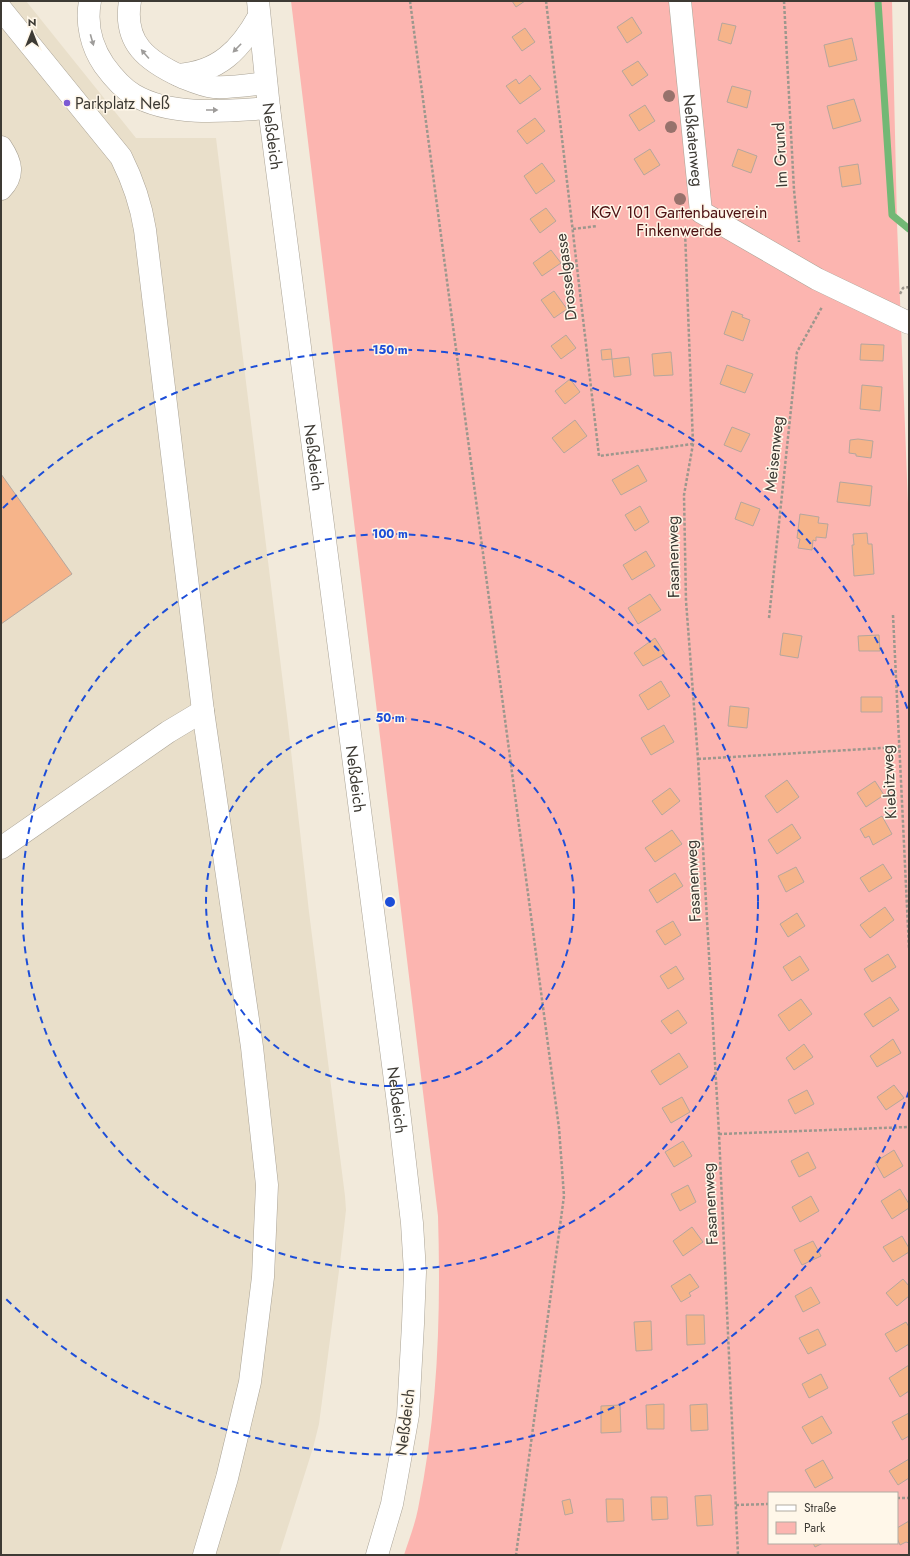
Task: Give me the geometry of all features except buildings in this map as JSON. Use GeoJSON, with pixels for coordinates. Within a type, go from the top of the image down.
{"type":"FeatureCollection","features":[{"type":"Feature","properties":{"kind":"street"},"geometry":{"type":"LineString","coordinates":[[90,1],[90,32],[94,46],[109,71],[120,84],[134,95],[173,108],[236,110],[268,108]]}},
{"type":"Feature","properties":{"kind":"street"},"geometry":{"type":"LineString","coordinates":[[130,1],[129,24],[139,46],[147,58],[160,67],[198,84],[213,87],[266,83]]}},
{"type":"Feature","properties":{"kind":"street","name":"Neßkatenweg"},"geometry":{"type":"LineString","coordinates":[[680,1],[701,212]]}},
{"type":"Feature","properties":{"kind":"street"},"geometry":{"type":"LineString","coordinates":[[178,75],[201,72],[229,56],[248,35],[258,8]]}},
{"type":"Feature","properties":{"kind":"street","name":"Neßdeich"},"geometry":{"type":"LineString","coordinates":[[258,8],[268,108],[400,1112],[412,1222],[414,1280],[408,1415],[392,1504],[377,1555]]}},
{"type":"Feature","properties":{"kind":"street"},"geometry":{"type":"LineString","coordinates":[[1,9],[121,157],[131,176],[141,206],[203,711],[252,1047],[267,1185],[263,1277],[250,1382],[227,1478],[204,1555]]}},
{"type":"Feature","properties":{"kind":"street"},"geometry":{"type":"LineString","coordinates":[[1,147],[10,162],[11,170],[10,177],[1,189]]}},
{"type":"Feature","properties":{"kind":"street"},"geometry":{"type":"LineString","coordinates":[[701,212],[817,279],[909,323]]}},
{"type":"Feature","properties":{"kind":"street"},"geometry":{"type":"LineString","coordinates":[[1,848],[168,732],[203,711]]}},
{"type":"Feature","properties":{"kind":"path"},"geometry":{"type":"LineString","coordinates":[[410,1],[559,1128],[564,1196],[516,1555]]}},
{"type":"Feature","properties":{"kind":"path","name":"Drosselgasse"},"geometry":{"type":"LineString","coordinates":[[546,1],[599,456],[693,444]]}},
{"type":"Feature","properties":{"kind":"path","name":"Im Grund"},"geometry":{"type":"LineString","coordinates":[[784,1],[794,190],[799,246]]}},
{"type":"Feature","properties":{"kind":"path","name":"Fasanenweg"},"geometry":{"type":"LineString","coordinates":[[701,212],[685,231],[693,444],[684,502],[686,601],[698,759],[719,1134],[738,1555]]}},
{"type":"Feature","properties":{"kind":"path"},"geometry":{"type":"LineString","coordinates":[[573,229],[597,226]]}},
{"type":"Feature","properties":{"kind":"path","name":"Meisenweg"},"geometry":{"type":"LineString","coordinates":[[769,618],[797,352],[826,300],[817,279]]}},
{"type":"Feature","properties":{"kind":"path","name":"Kiebitzweg"},"geometry":{"type":"LineString","coordinates":[[893,615],[909,948]]}},
{"type":"Feature","properties":{"kind":"path"},"geometry":{"type":"LineString","coordinates":[[698,759],[899,747]]}},
{"type":"Feature","properties":{"kind":"path"},"geometry":{"type":"LineString","coordinates":[[719,1134],[909,1127]]}},
{"type":"Feature","properties":{"kind":"path"},"geometry":{"type":"LineString","coordinates":[[898,1498],[909,1498]]}},
{"type":"Feature","properties":{"kind":"path"},"geometry":{"type":"LineString","coordinates":[[736,1505],[768,1504]]}},
{"type":"Feature","properties":{"kind":"shaded area"},"geometry":{"type":"Polygon","coordinates":[[[1,1],[26,1],[136,138],[216,138],[346,1210],[319,1424],[313,1448],[279,1555],[1,1555],[1,1]]]}},
{"type":"Feature","properties":{"kind":"green space","name":"KGV 101 Gartenbauverein Finkenwerde"},"geometry":{"type":"Polygon","coordinates":[[[291,1],[892,1],[897,223],[909,529],[909,1555],[404,1555],[418,1509],[430,1436],[437,1363],[439,1253],[438,1216],[291,1]]]}},
{"type":"Feature","properties":{"kind":"waterway"},"geometry":{"type":"LineString","coordinates":[[878,1],[892,215],[909,229]]}},
{"type":"Feature","properties":{"kind":"place","name":"Parkplatz Neß"},"geometry":{"type":"Point","coordinates":[67,103]}}]}
